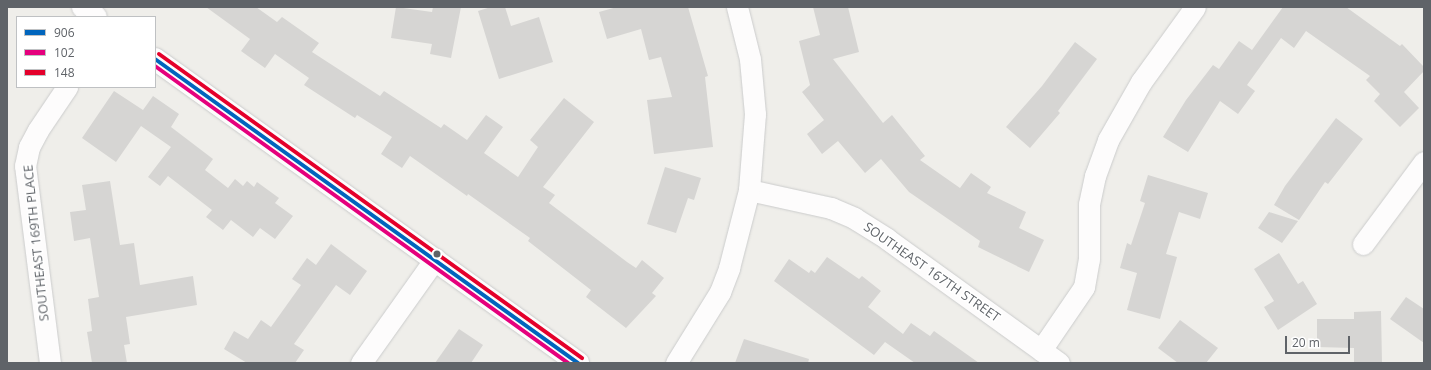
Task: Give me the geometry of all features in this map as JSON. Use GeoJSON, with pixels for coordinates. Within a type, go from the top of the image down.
{"type":"FeatureCollection","features":[{"type":"Feature","properties":{"kind":"street"},"geometry":{"type":"LineString","coordinates":[[83,7],[95,16]]}},
{"type":"Feature","properties":{"kind":"street"},"geometry":{"type":"LineString","coordinates":[[676,363],[720,292],[729,268],[749,190],[755,114],[750,59],[737,7]]}},
{"type":"Feature","properties":{"kind":"street"},"geometry":{"type":"LineString","coordinates":[[1041,350],[1084,287],[1089,259],[1089,204],[1095,176],[1108,140],[1141,82],[1195,7]]}},
{"type":"Feature","properties":{"kind":"street"},"geometry":{"type":"LineString","coordinates":[[156,60],[578,363]]}},
{"type":"Feature","properties":{"kind":"street","name":"SOUTHEAST 169TH PLACE"},"geometry":{"type":"LineString","coordinates":[[50,363],[25,166],[29,147],[38,130],[66,88]]}},
{"type":"Feature","properties":{"kind":"street"},"geometry":{"type":"LineString","coordinates":[[1363,244],[1424,162]]}},
{"type":"Feature","properties":{"kind":"street","name":"SOUTHEAST 167TH STREET"},"geometry":{"type":"LineString","coordinates":[[749,190],[831,208],[854,218],[887,239],[1059,363]]}},
{"type":"Feature","properties":{"kind":"street"},"geometry":{"type":"LineString","coordinates":[[361,363],[435,259]]}},
{"type":"Feature","properties":{"kind":"building"},"geometry":{"type":"Polygon","coordinates":[[[206,7],[256,7],[277,22],[282,17],[319,43],[312,52],[380,96],[384,91],[441,128],[444,124],[467,140],[486,115],[503,127],[484,153],[518,177],[538,147],[530,140],[564,98],[594,122],[543,187],[555,195],[549,203],[636,268],[642,260],[664,278],[652,293],[656,296],[626,328],[586,297],[591,290],[528,241],[530,238],[468,194],[467,196],[410,156],[402,168],[381,154],[392,137],[357,115],[355,118],[304,85],[309,78],[275,54],[265,68],[241,51],[250,39],[206,7]]]}},
{"type":"Feature","properties":{"kind":"building"},"geometry":{"type":"Polygon","coordinates":[[[396,7],[432,12],[433,7],[461,7],[451,58],[430,54],[432,44],[391,38],[396,7]]]}},
{"type":"Feature","properties":{"kind":"building"},"geometry":{"type":"Polygon","coordinates":[[[491,7],[505,7],[511,26],[539,17],[553,62],[499,79],[478,11],[491,7]]]}},
{"type":"Feature","properties":{"kind":"building"},"geometry":{"type":"Polygon","coordinates":[[[617,7],[688,7],[708,76],[705,77],[713,147],[654,154],[647,100],[672,97],[661,57],[649,60],[641,29],[607,39],[599,12],[617,7]]]}},
{"type":"Feature","properties":{"kind":"building"},"geometry":{"type":"Polygon","coordinates":[[[813,7],[848,7],[859,52],[833,59],[883,123],[892,115],[925,156],[920,160],[960,188],[971,173],[991,187],[987,193],[1026,212],[1019,228],[1044,240],[1029,272],[978,247],[980,241],[909,192],[881,159],[865,173],[838,141],[822,154],[807,134],[824,120],[802,92],[810,85],[799,41],[820,35],[813,7]]]}},
{"type":"Feature","properties":{"kind":"building"},"geometry":{"type":"Polygon","coordinates":[[[1283,7],[1346,7],[1400,46],[1402,44],[1424,67],[1424,71],[1404,92],[1419,108],[1400,127],[1374,101],[1380,94],[1366,80],[1370,76],[1306,31],[1294,48],[1281,38],[1247,85],[1255,91],[1238,114],[1220,101],[1188,152],[1163,137],[1186,100],[1213,65],[1219,69],[1239,41],[1252,50],[1283,7]]]}},
{"type":"Feature","properties":{"kind":"building"},"geometry":{"type":"Polygon","coordinates":[[[1075,42],[1097,59],[1058,111],[1060,113],[1030,148],[1006,127],[1042,86],[1075,42]]]}},
{"type":"Feature","properties":{"kind":"building"},"geometry":{"type":"Polygon","coordinates":[[[114,91],[143,110],[153,96],[179,114],[171,127],[213,159],[205,170],[228,188],[235,179],[243,186],[247,181],[254,187],[257,182],[279,198],[275,203],[293,216],[275,239],[260,228],[253,237],[231,220],[223,230],[206,217],[212,210],[168,176],[160,186],[148,177],[171,147],[141,126],[116,162],[82,138],[114,91]]]}},
{"type":"Feature","properties":{"kind":"building"},"geometry":{"type":"Polygon","coordinates":[[[1336,118],[1363,139],[1328,184],[1325,182],[1299,220],[1274,205],[1285,186],[1336,118]]]}},
{"type":"Feature","properties":{"kind":"building"},"geometry":{"type":"Polygon","coordinates":[[[665,167],[701,178],[694,200],[688,198],[676,233],[647,224],[665,167]]]}},
{"type":"Feature","properties":{"kind":"building"},"geometry":{"type":"Polygon","coordinates":[[[1148,175],[1208,193],[1200,219],[1179,212],[1166,254],[1177,257],[1160,319],[1127,310],[1137,273],[1120,268],[1127,243],[1131,245],[1145,203],[1140,201],[1148,175]]]}},
{"type":"Feature","properties":{"kind":"building"},"geometry":{"type":"Polygon","coordinates":[[[110,181],[120,245],[134,243],[140,285],[193,276],[197,305],[126,317],[130,344],[124,345],[127,363],[92,363],[87,332],[92,331],[88,299],[99,297],[90,238],[74,241],[70,212],[86,210],[82,185],[110,181]]]}},
{"type":"Feature","properties":{"kind":"building"},"geometry":{"type":"Polygon","coordinates":[[[1269,212],[1298,221],[1282,243],[1258,228],[1269,212]]]}},
{"type":"Feature","properties":{"kind":"building"},"geometry":{"type":"Polygon","coordinates":[[[331,244],[367,271],[350,295],[336,285],[294,344],[304,350],[295,363],[247,363],[224,349],[234,331],[248,339],[261,320],[271,327],[301,285],[292,279],[307,258],[316,265],[331,244]]]}},
{"type":"Feature","properties":{"kind":"building"},"geometry":{"type":"Polygon","coordinates":[[[1279,253],[1298,284],[1303,281],[1317,304],[1278,330],[1264,307],[1274,301],[1254,269],[1279,253]]]}},
{"type":"Feature","properties":{"kind":"building"},"geometry":{"type":"Polygon","coordinates":[[[827,257],[859,279],[862,276],[881,291],[868,307],[903,334],[911,323],[930,336],[934,331],[979,363],[915,363],[885,342],[874,355],[774,281],[789,259],[809,273],[811,270],[815,273],[827,257]]]}},
{"type":"Feature","properties":{"kind":"building"},"geometry":{"type":"Polygon","coordinates":[[[1406,297],[1424,309],[1424,343],[1390,319],[1406,297]]]}},
{"type":"Feature","properties":{"kind":"building"},"geometry":{"type":"Polygon","coordinates":[[[1381,311],[1382,363],[1354,363],[1354,348],[1317,347],[1317,319],[1354,319],[1354,312],[1381,311]]]}},
{"type":"Feature","properties":{"kind":"building"},"geometry":{"type":"Polygon","coordinates":[[[1180,320],[1218,348],[1206,363],[1178,363],[1158,348],[1180,320]]]}},
{"type":"Feature","properties":{"kind":"building"},"geometry":{"type":"Polygon","coordinates":[[[459,329],[483,345],[471,363],[435,363],[459,329]]]}},
{"type":"Feature","properties":{"kind":"building"},"geometry":{"type":"Polygon","coordinates":[[[744,339],[809,359],[808,363],[735,363],[744,339]]]}},
{"type":"Feature","properties":{"kind":"transit line","name":"148"},"geometry":{"type":"LineString","coordinates":[[159,54],[582,358]]}},
{"type":"Feature","properties":{"kind":"transit line","name":"906"},"geometry":{"type":"LineString","coordinates":[[156,60],[578,363]]}},
{"type":"Feature","properties":{"kind":"transit line","name":"102"},"geometry":{"type":"LineString","coordinates":[[156,67],[568,363]]}}]}
